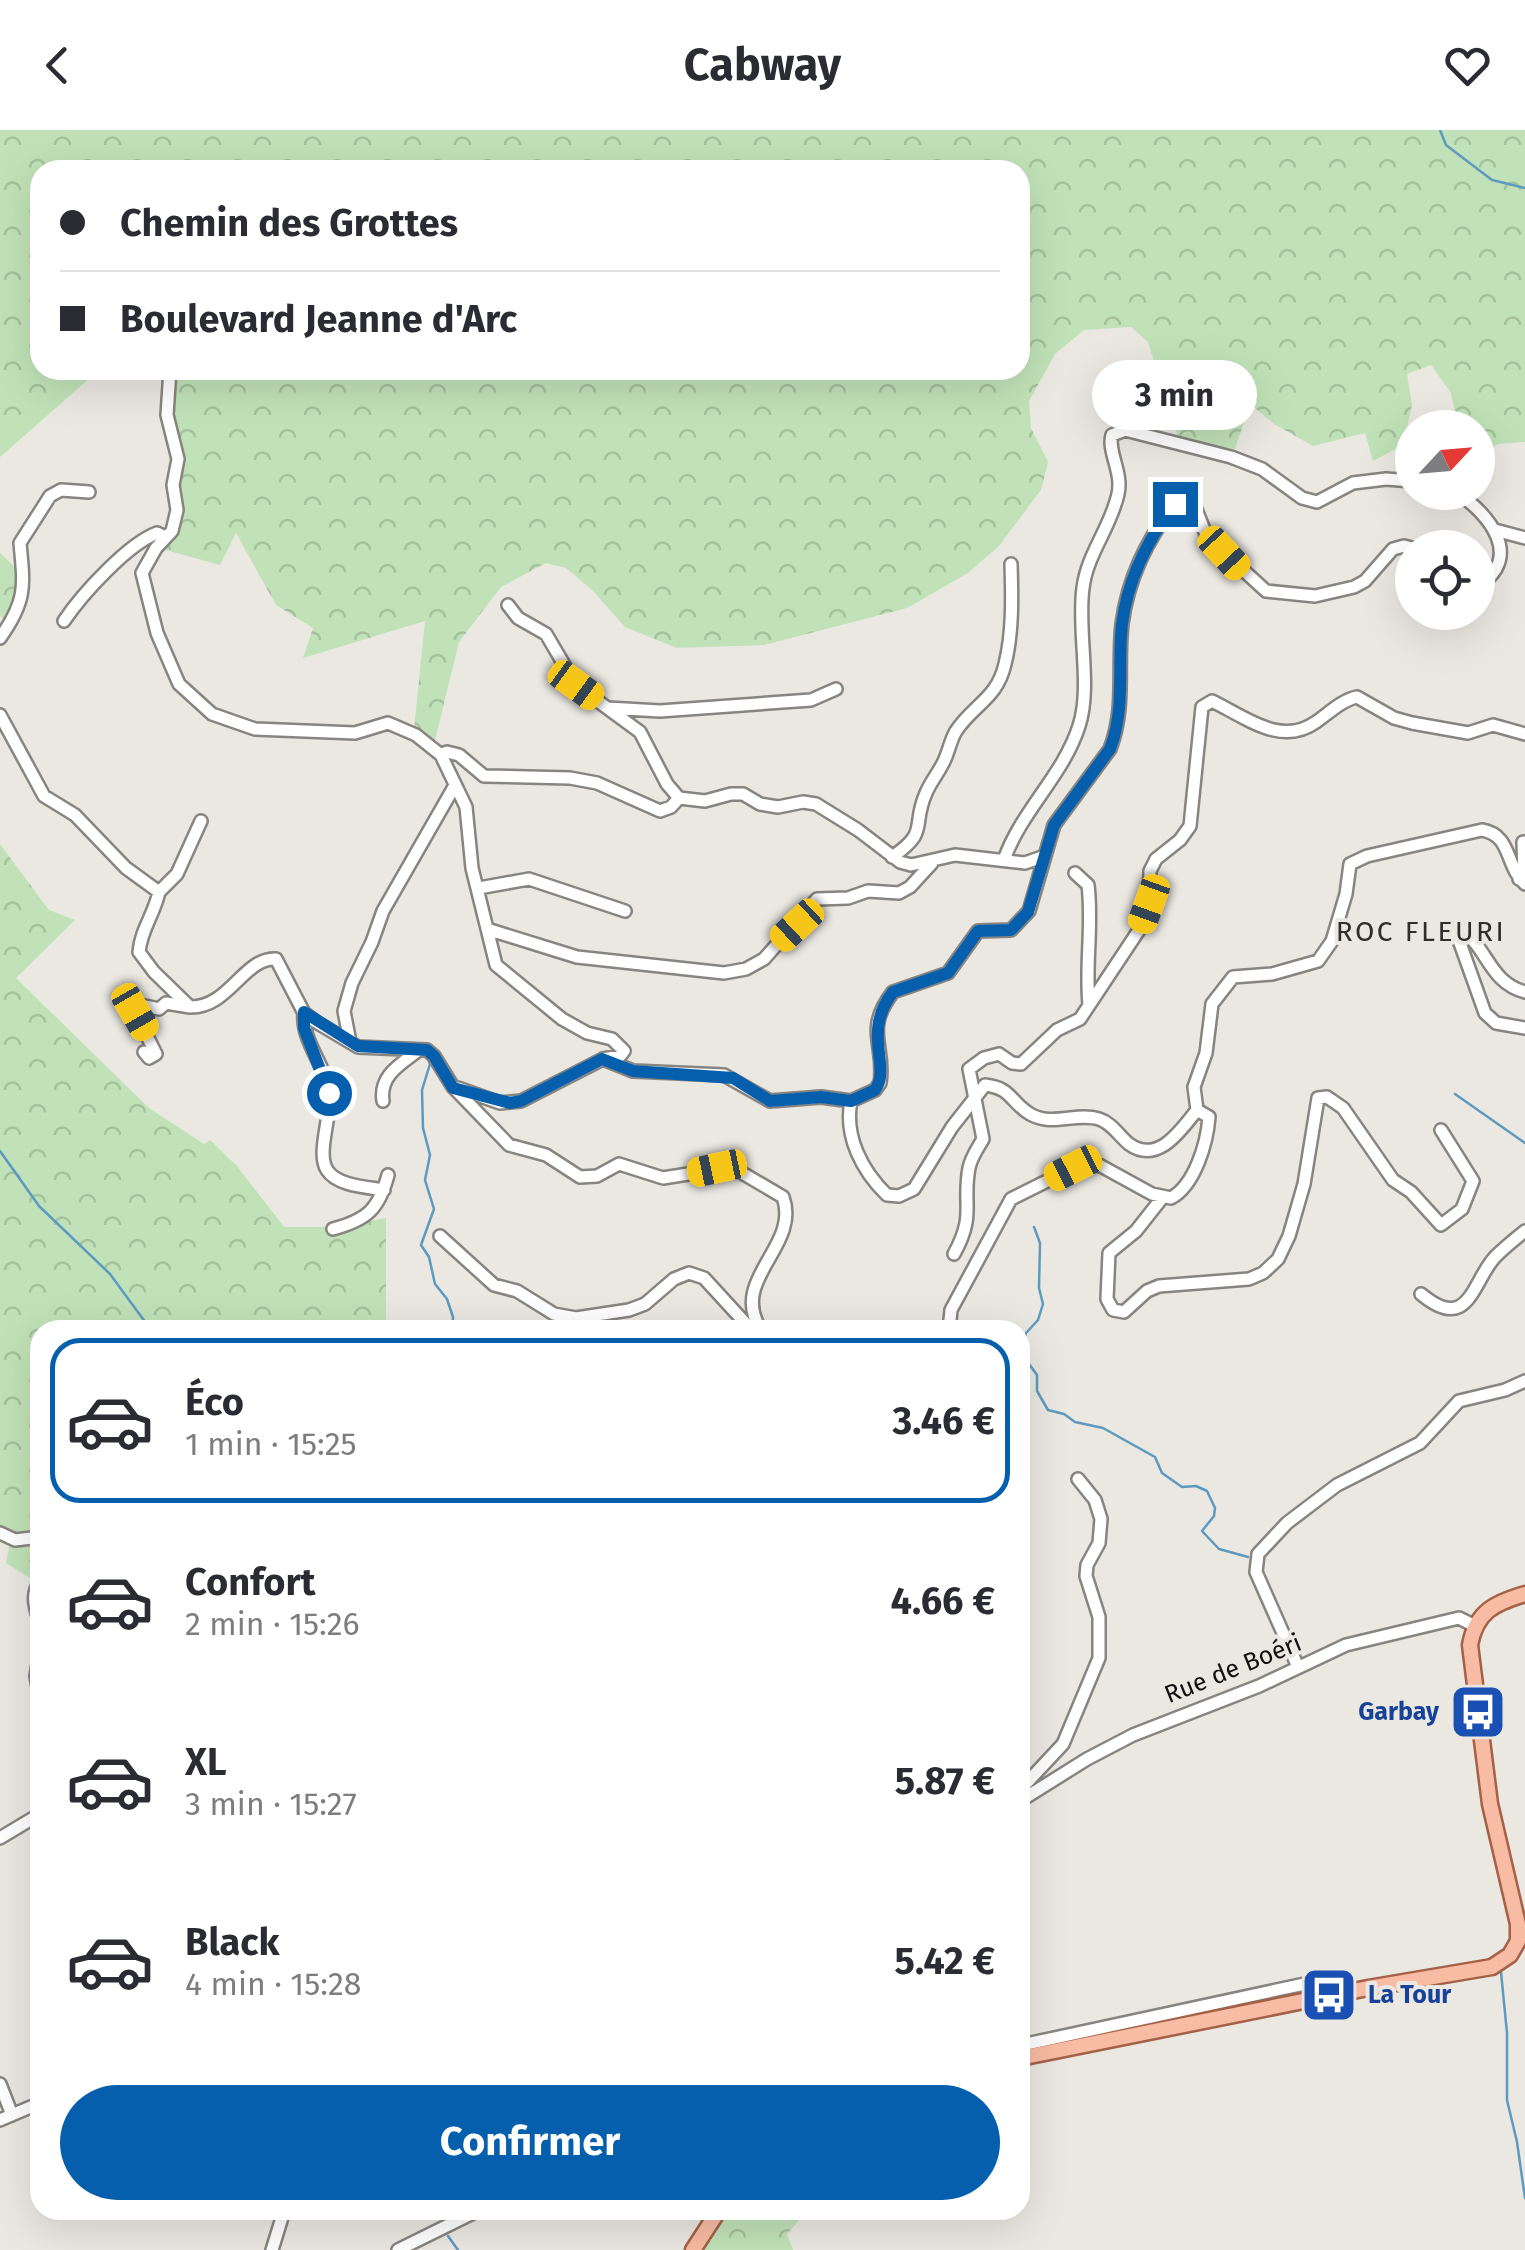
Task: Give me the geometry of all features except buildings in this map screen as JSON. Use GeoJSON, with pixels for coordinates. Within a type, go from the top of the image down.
{"type":"FeatureCollection","features":[{"type":"Feature","properties":{"kind":"main road"},"geometry":{"type":"LineString","coordinates":[[1030,2056],[1368,1988],[1492,1968],[1510,1955],[1522,1926],[1490,1804],[1470,1645],[1484,1611],[1525,1594]]}},
{"type":"Feature","properties":{"kind":"main road"},"geometry":{"type":"LineString","coordinates":[[693,2250],[713,2220]]}},
{"type":"Feature","properties":{"kind":"street"},"geometry":{"type":"LineString","coordinates":[[169,380],[167,415],[178,459],[173,484],[176,510],[172,531],[142,573],[146,597],[179,684],[212,714],[255,729],[355,733],[388,723],[416,735],[442,755],[466,807],[472,868],[491,952],[502,972],[562,1019],[587,1033],[612,1039],[624,1051],[521,1101],[510,1103],[453,1088]]}},
{"type":"Feature","properties":{"kind":"street"},"geometry":{"type":"LineString","coordinates":[[1004,860],[1019,825],[1039,801],[1079,726],[1083,705],[1082,592],[1086,570],[1118,495],[1120,472],[1110,443],[1112,435],[1125,430],[1212,450],[1262,468],[1302,498],[1317,502],[1353,483],[1395,480]]}},
{"type":"Feature","properties":{"kind":"street"},"geometry":{"type":"LineString","coordinates":[[0,638],[22,599],[26,576],[20,543],[50,496],[61,490],[89,492]]}},
{"type":"Feature","properties":{"kind":"street"},"geometry":{"type":"LineString","coordinates":[[602,1059],[633,1071],[733,1078],[770,1101],[821,1097],[851,1101],[875,1090],[880,1083],[877,1020],[893,992],[948,973],[978,931],[1011,930],[1028,912],[1054,825],[1110,749],[1122,684],[1122,626],[1130,587],[1145,545],[1175,504],[1186,502],[1195,508],[1206,537],[1266,592],[1315,596],[1354,587],[1395,550]]}},
{"type":"Feature","properties":{"kind":"street"},"geometry":{"type":"LineString","coordinates":[[1478,510],[1496,530],[1500,561],[1495,573]]}},
{"type":"Feature","properties":{"kind":"street"},"geometry":{"type":"LineString","coordinates":[[1496,530],[1525,538]]}},
{"type":"Feature","properties":{"kind":"street"},"geometry":{"type":"LineString","coordinates":[[64,620],[127,553],[148,536],[157,533],[165,538]]}},
{"type":"Feature","properties":{"kind":"street"},"geometry":{"type":"LineString","coordinates":[[892,856],[914,842],[926,793],[946,759],[956,731],[998,686],[1006,662],[1011,564]]}},
{"type":"Feature","properties":{"kind":"street"},"geometry":{"type":"LineString","coordinates":[[508,606],[518,618],[546,634],[576,685],[640,732],[667,784],[679,798],[705,801],[743,794],[760,804],[778,807],[803,802],[816,804],[910,865],[954,855],[1025,863],[1042,857]]}},
{"type":"Feature","properties":{"kind":"street"},"geometry":{"type":"LineString","coordinates":[[608,708],[660,711],[811,700],[836,689]]}},
{"type":"Feature","properties":{"kind":"street"},"geometry":{"type":"LineString","coordinates":[[954,1254],[969,1216],[970,1162],[984,1139],[968,1069],[984,1058],[1000,1054],[1021,1064],[1057,1030],[1080,1019],[1141,927],[1149,904],[1150,871],[1156,859],[1180,840],[1190,826],[1202,707],[1212,701],[1284,734],[1308,728],[1357,697],[1394,718],[1412,723],[1468,733],[1493,725],[1525,734]]}},
{"type":"Feature","properties":{"kind":"street"},"geometry":{"type":"LineString","coordinates":[[0,716],[44,796],[75,815],[126,868],[159,892]]}},
{"type":"Feature","properties":{"kind":"street"},"geometry":{"type":"LineString","coordinates":[[442,755],[459,755],[484,776],[570,778],[598,783],[660,811],[671,808],[679,798]]}},
{"type":"Feature","properties":{"kind":"street"},"geometry":{"type":"LineString","coordinates":[[350,1042],[344,1011],[352,983],[383,910],[454,787]]}},
{"type":"Feature","properties":{"kind":"street"},"geometry":{"type":"LineString","coordinates":[[190,1007],[139,952],[140,933],[154,916],[159,892],[177,874],[201,821]]}},
{"type":"Feature","properties":{"kind":"street"},"geometry":{"type":"LineString","coordinates":[[851,1101],[854,1144],[862,1164],[887,1196],[899,1196],[914,1189],[952,1127],[985,1086],[1002,1087],[1030,1114],[1050,1120],[1104,1120],[1132,1146],[1147,1152],[1171,1143],[1197,1110],[1194,1087],[1206,1052],[1212,1004],[1233,977],[1272,974],[1318,961],[1332,942],[1350,864],[1367,856],[1482,830],[1502,838],[1522,881]]}},
{"type":"Feature","properties":{"kind":"street"},"geometry":{"type":"LineString","coordinates":[[1522,881],[1523,842]]}},
{"type":"Feature","properties":{"kind":"street"},"geometry":{"type":"LineString","coordinates":[[487,929],[577,957],[735,972],[764,958],[816,899],[854,897],[868,891],[899,893],[910,888],[935,859]]}},
{"type":"Feature","properties":{"kind":"street"},"geometry":{"type":"LineString","coordinates":[[1075,873],[1088,885],[1092,918],[1086,962],[1089,1005]]}},
{"type":"Feature","properties":{"kind":"street"},"geometry":{"type":"LineString","coordinates":[[479,888],[528,879],[626,911]]}},
{"type":"Feature","properties":{"kind":"street"},"geometry":{"type":"LineString","coordinates":[[1525,992],[1500,980],[1470,936],[1462,930],[1456,932],[1484,1013],[1496,1023],[1525,1028]]}},
{"type":"Feature","properties":{"kind":"street"},"geometry":{"type":"LineString","coordinates":[[144,1052],[148,1058],[156,1054],[135,1012],[139,1006],[159,1009],[166,1003],[204,1007],[217,1001],[254,967],[270,958],[280,963],[304,1012],[304,1028],[329,1093],[322,1156],[326,1170],[346,1182],[384,1190]]}},
{"type":"Feature","properties":{"kind":"street"},"geometry":{"type":"LineString","coordinates":[[304,1012],[350,1042],[370,1049],[419,1050],[434,1056],[453,1088],[509,1145],[546,1155],[580,1177],[596,1176],[620,1164],[663,1178],[732,1167],[783,1197],[786,1215],[780,1238],[752,1292],[750,1306],[756,1320]]}},
{"type":"Feature","properties":{"kind":"street"},"geometry":{"type":"LineString","coordinates":[[382,1101],[386,1077],[419,1050]]}},
{"type":"Feature","properties":{"kind":"street"},"geometry":{"type":"LineString","coordinates":[[1162,1198],[1145,1222],[1108,1252],[1108,1306],[1118,1313],[1160,1286],[1249,1278],[1278,1259],[1290,1236],[1304,1184],[1318,1098],[1326,1097],[1343,1108],[1380,1166],[1441,1225],[1462,1210],[1472,1181],[1441,1130]]}},
{"type":"Feature","properties":{"kind":"street"},"geometry":{"type":"LineString","coordinates":[[950,1320],[952,1310],[1011,1199],[1089,1164],[1101,1166],[1162,1198],[1171,1198],[1185,1187],[1208,1138],[1209,1117],[1197,1110]]}},
{"type":"Feature","properties":{"kind":"street"},"geometry":{"type":"LineString","coordinates":[[333,1229],[372,1211],[388,1175]]}},
{"type":"Feature","properties":{"kind":"street"},"geometry":{"type":"LineString","coordinates":[[1421,1294],[1441,1307],[1468,1301],[1493,1259],[1525,1231]]}},
{"type":"Feature","properties":{"kind":"street"},"geometry":{"type":"LineString","coordinates":[[440,1236],[494,1285],[517,1291],[554,1314],[576,1318],[629,1310],[645,1304],[674,1279],[688,1273],[704,1278],[742,1320]]}},
{"type":"Feature","properties":{"kind":"street"},"geometry":{"type":"LineString","coordinates":[[1298,1667],[1256,1572],[1258,1554],[1287,1523],[1337,1484],[1420,1443],[1458,1401],[1525,1381]]}},
{"type":"Feature","properties":{"kind":"street"},"geometry":{"type":"LineString","coordinates":[[1030,1779],[1063,1744],[1099,1658],[1099,1617],[1086,1576],[1087,1565],[1099,1543],[1101,1518],[1095,1500],[1078,1479]]}},
{"type":"Feature","properties":{"kind":"street"},"geometry":{"type":"LineString","coordinates":[[0,1533],[16,1540],[30,1538]]}},
{"type":"Feature","properties":{"kind":"street","name":"Rue de Boéri"},"geometry":{"type":"LineString","coordinates":[[1030,1795],[1133,1735],[1260,1686],[1346,1645],[1458,1618],[1475,1626]]}},
{"type":"Feature","properties":{"kind":"street"},"geometry":{"type":"LineString","coordinates":[[0,1838],[30,1820]]}},
{"type":"Feature","properties":{"kind":"street"},"geometry":{"type":"LineString","coordinates":[[1510,1955],[1525,1948]]}},
{"type":"Feature","properties":{"kind":"street"},"geometry":{"type":"LineString","coordinates":[[1030,2043],[1314,1982]]}},
{"type":"Feature","properties":{"kind":"street"},"geometry":{"type":"LineString","coordinates":[[0,2084],[6,2118],[30,2107]]}},
{"type":"Feature","properties":{"kind":"street"},"geometry":{"type":"LineString","coordinates":[[272,2250],[281,2220]]}},
{"type":"Feature","properties":{"kind":"street"},"geometry":{"type":"LineString","coordinates":[[398,2250],[459,2220]]}},
{"type":"Feature","properties":{"kind":"green space"},"geometry":{"type":"Polygon","coordinates":[[[0,130],[1525,130],[1525,442],[1495,446],[1495,410],[1454,410],[1451,393],[1431,365],[1407,374],[1411,410],[1395,410],[1395,449],[1373,461],[1365,433],[1313,446],[1274,424],[1250,404],[1235,449],[1179,441],[1148,342],[1131,327],[1084,330],[1055,354],[1029,401],[1031,428],[1048,462],[1041,490],[999,546],[968,573],[907,608],[764,645],[677,648],[625,627],[566,568],[546,563],[501,587],[459,642],[435,740],[414,729],[425,621],[303,658],[313,628],[276,605],[236,533],[220,565],[162,549],[179,507],[169,411],[173,380],[1030,380],[1030,160],[30,160],[30,380],[88,380],[0,457],[0,130]]]}},
{"type":"Feature","properties":{"kind":"green space"},"geometry":{"type":"Polygon","coordinates":[[[0,553],[21,573],[15,599],[3,618],[0,616],[0,553]]]}},
{"type":"Feature","properties":{"kind":"green space"},"geometry":{"type":"Polygon","coordinates":[[[0,844],[49,910],[75,920],[16,978],[149,1108],[204,1144],[210,1140],[237,1166],[284,1227],[334,1227],[386,1218],[386,1320],[30,1320],[30,1578],[6,1563],[10,1542],[0,1537],[0,844]]]}},
{"type":"Feature","properties":{"kind":"green space"},"geometry":{"type":"Polygon","coordinates":[[[719,2220],[799,2220],[787,2234],[793,2250],[699,2250],[719,2220]]]}},
{"type":"Feature","properties":{"kind":"waterway"},"geometry":{"type":"LineString","coordinates":[[1440,130],[1446,145],[1492,180],[1525,188]]}},
{"type":"Feature","properties":{"kind":"waterway"},"geometry":{"type":"LineString","coordinates":[[427,1057],[430,1064],[422,1090],[423,1128],[430,1155],[425,1180],[434,1209],[421,1245],[453,1320]]}},
{"type":"Feature","properties":{"kind":"waterway"},"geometry":{"type":"LineString","coordinates":[[1455,1094],[1525,1143]]}},
{"type":"Feature","properties":{"kind":"waterway"},"geometry":{"type":"LineString","coordinates":[[0,1151],[39,1206],[110,1274],[144,1320]]}},
{"type":"Feature","properties":{"kind":"waterway"},"geometry":{"type":"LineString","coordinates":[[1030,1329],[1038,1320],[1043,1304],[1039,1288],[1040,1243],[1034,1227]]}},
{"type":"Feature","properties":{"kind":"waterway"},"geometry":{"type":"LineString","coordinates":[[1030,1365],[1037,1375],[1037,1391],[1048,1410],[1075,1422],[1103,1428],[1155,1457],[1162,1473],[1182,1487],[1196,1486],[1207,1491],[1215,1508],[1214,1516],[1202,1531],[1219,1549],[1248,1557]]}},
{"type":"Feature","properties":{"kind":"waterway"},"geometry":{"type":"LineString","coordinates":[[1501,1972],[1507,2033],[1507,2100],[1525,2198]]}},
{"type":"Feature","properties":{"kind":"waterway"},"geometry":{"type":"LineString","coordinates":[[448,2236],[458,2250]]}},
{"type":"Feature","properties":{"kind":"place","name":"Garbay"},"geometry":{"type":"Point","coordinates":[1478,1712]}},
{"type":"Feature","properties":{"kind":"place","name":"La Tour"},"geometry":{"type":"Point","coordinates":[1329,1995]}},
{"type":"Feature","properties":{"kind":"district","name":"ROC FLEURI"},"geometry":{"type":"Point","coordinates":[1421,931]}},
{"type":"Feature","properties":{"kind":"route"},"geometry":{"type":"LineString","coordinates":[[329,1093],[304,1028],[304,1012],[358,1046],[427,1050],[453,1088],[500,1103],[521,1101],[602,1059],[633,1071],[733,1078],[770,1101],[821,1097],[851,1101],[875,1090],[881,1074],[877,1020],[893,992],[948,973],[978,931],[1011,930],[1028,912],[1054,825],[1110,749],[1115,736],[1122,684],[1122,626],[1130,587],[1145,545],[1175,504]]}}]}
